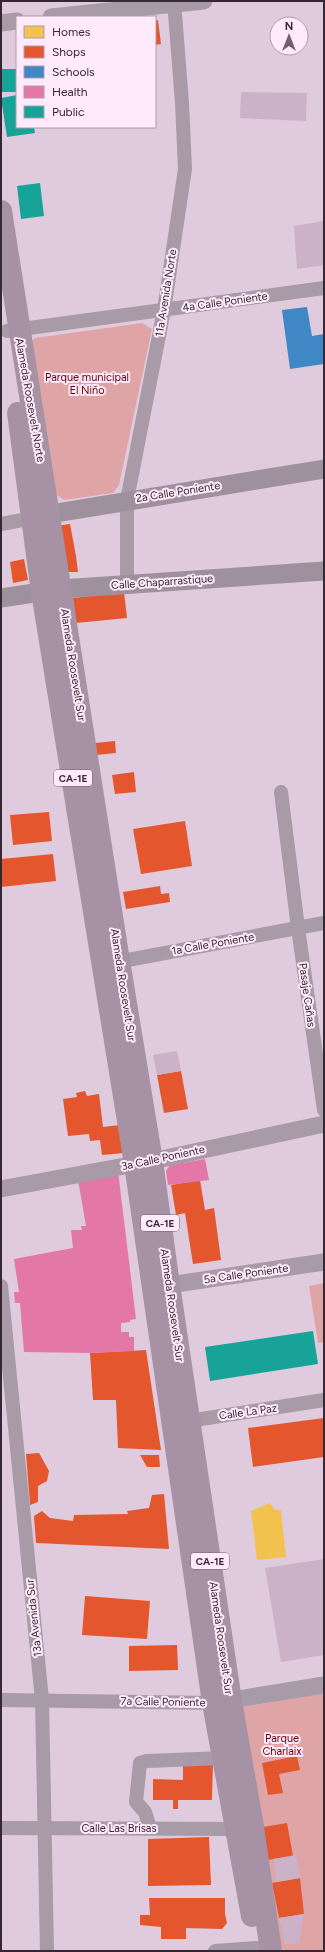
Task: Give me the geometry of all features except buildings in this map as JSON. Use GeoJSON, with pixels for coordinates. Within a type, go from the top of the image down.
{"type":"FeatureCollection","features":[{"type":"Feature","properties":{"kind":"highway","name":"Alameda Roosevelt Norte"},"geometry":{"type":"LineString","coordinates":[[1,211],[13,330],[38,516],[52,591]]}},
{"type":"Feature","properties":{"kind":"highway","name":"Alameda Roosevelt Norte"},"geometry":{"type":"LineString","coordinates":[[1,295],[13,330]]}},
{"type":"Feature","properties":{"kind":"highway","name":"Alameda Roosevelt Sur"},"geometry":{"type":"LineString","coordinates":[[52,591],[110,963],[144,1162],[168,1285],[181,1422]]}},
{"type":"Feature","properties":{"kind":"highway","name":"Alameda Roosevelt Sur"},"geometry":{"type":"LineString","coordinates":[[144,1162],[222,1702],[253,1827],[262,1950]]}},
{"type":"Feature","properties":{"kind":"highway","name":"Alameda Roosevelt Sur"},"geometry":{"type":"LineString","coordinates":[[222,1702],[223,1758],[236,1829],[262,1950]]}},
{"type":"Feature","properties":{"kind":"main road","name":"2a Calle Poniente"},"geometry":{"type":"LineString","coordinates":[[38,516],[127,500],[324,469]]}},
{"type":"Feature","properties":{"kind":"main road","name":"Calle Chaparrastique"},"geometry":{"type":"LineString","coordinates":[[1,598],[52,591],[127,584],[324,571]]}},
{"type":"Feature","properties":{"kind":"street"},"geometry":{"type":"LineString","coordinates":[[60,16],[204,1]]}},
{"type":"Feature","properties":{"kind":"street","name":"11a Avenida Norte"},"geometry":{"type":"LineString","coordinates":[[127,584],[127,500],[164,310],[185,169],[182,103],[174,3]]}},
{"type":"Feature","properties":{"kind":"street"},"geometry":{"type":"LineString","coordinates":[[1,22],[16,21]]}},
{"type":"Feature","properties":{"kind":"street","name":"4a Calle Poniente"},"geometry":{"type":"LineString","coordinates":[[13,330],[324,288]]}},
{"type":"Feature","properties":{"kind":"street","name":"2a Calle Poniente"},"geometry":{"type":"LineString","coordinates":[[1,524],[38,516]]}},
{"type":"Feature","properties":{"kind":"street","name":"Pasaje Cañas"},"geometry":{"type":"LineString","coordinates":[[281,792],[298,928],[324,1110]]}},
{"type":"Feature","properties":{"kind":"street","name":"1a Calle Poniente"},"geometry":{"type":"LineString","coordinates":[[110,963],[324,923]]}},
{"type":"Feature","properties":{"kind":"street","name":"3a Calle Poniente"},"geometry":{"type":"LineString","coordinates":[[1,1189],[144,1162],[324,1124]]}},
{"type":"Feature","properties":{"kind":"street","name":"5a Calle Poniente"},"geometry":{"type":"LineString","coordinates":[[168,1285],[324,1262]]}},
{"type":"Feature","properties":{"kind":"street","name":"13a Avenida Sur"},"geometry":{"type":"LineString","coordinates":[[1,1286],[42,1700],[47,1951]]}},
{"type":"Feature","properties":{"kind":"street","name":"Calle La Paz"},"geometry":{"type":"LineString","coordinates":[[181,1422],[324,1400]]}},
{"type":"Feature","properties":{"kind":"street","name":"7a Calle Poniente"},"geometry":{"type":"LineString","coordinates":[[1,1700],[222,1702],[324,1685]]}},
{"type":"Feature","properties":{"kind":"street"},"geometry":{"type":"LineString","coordinates":[[150,1828],[145,1812],[136,1802],[138,1769],[140,1763],[147,1760],[223,1758]]}},
{"type":"Feature","properties":{"kind":"street","name":"Calle Las Brisas"},"geometry":{"type":"LineString","coordinates":[[1,1828],[236,1829]]}},
{"type":"Feature","properties":{"kind":"street"},"geometry":{"type":"LineString","coordinates":[[215,1951],[262,1950]]}},
{"type":"Feature","properties":{"kind":"green space","name":"Parque municipal El Niño"},"geometry":{"type":"Polygon","coordinates":[[[142,323],[152,329],[119,485],[113,493],[64,500],[52,492],[29,344],[35,338],[142,323]]]}},
{"type":"Feature","properties":{"kind":"green space"},"geometry":{"type":"Polygon","coordinates":[[[324,1283],[324,1342],[318,1343],[309,1286],[324,1283]]]}},
{"type":"Feature","properties":{"kind":"green space","name":"Parque Charlaix"},"geometry":{"type":"Polygon","coordinates":[[[324,1693],[324,1951],[273,1951],[233,1709],[324,1693]]]}}]}
